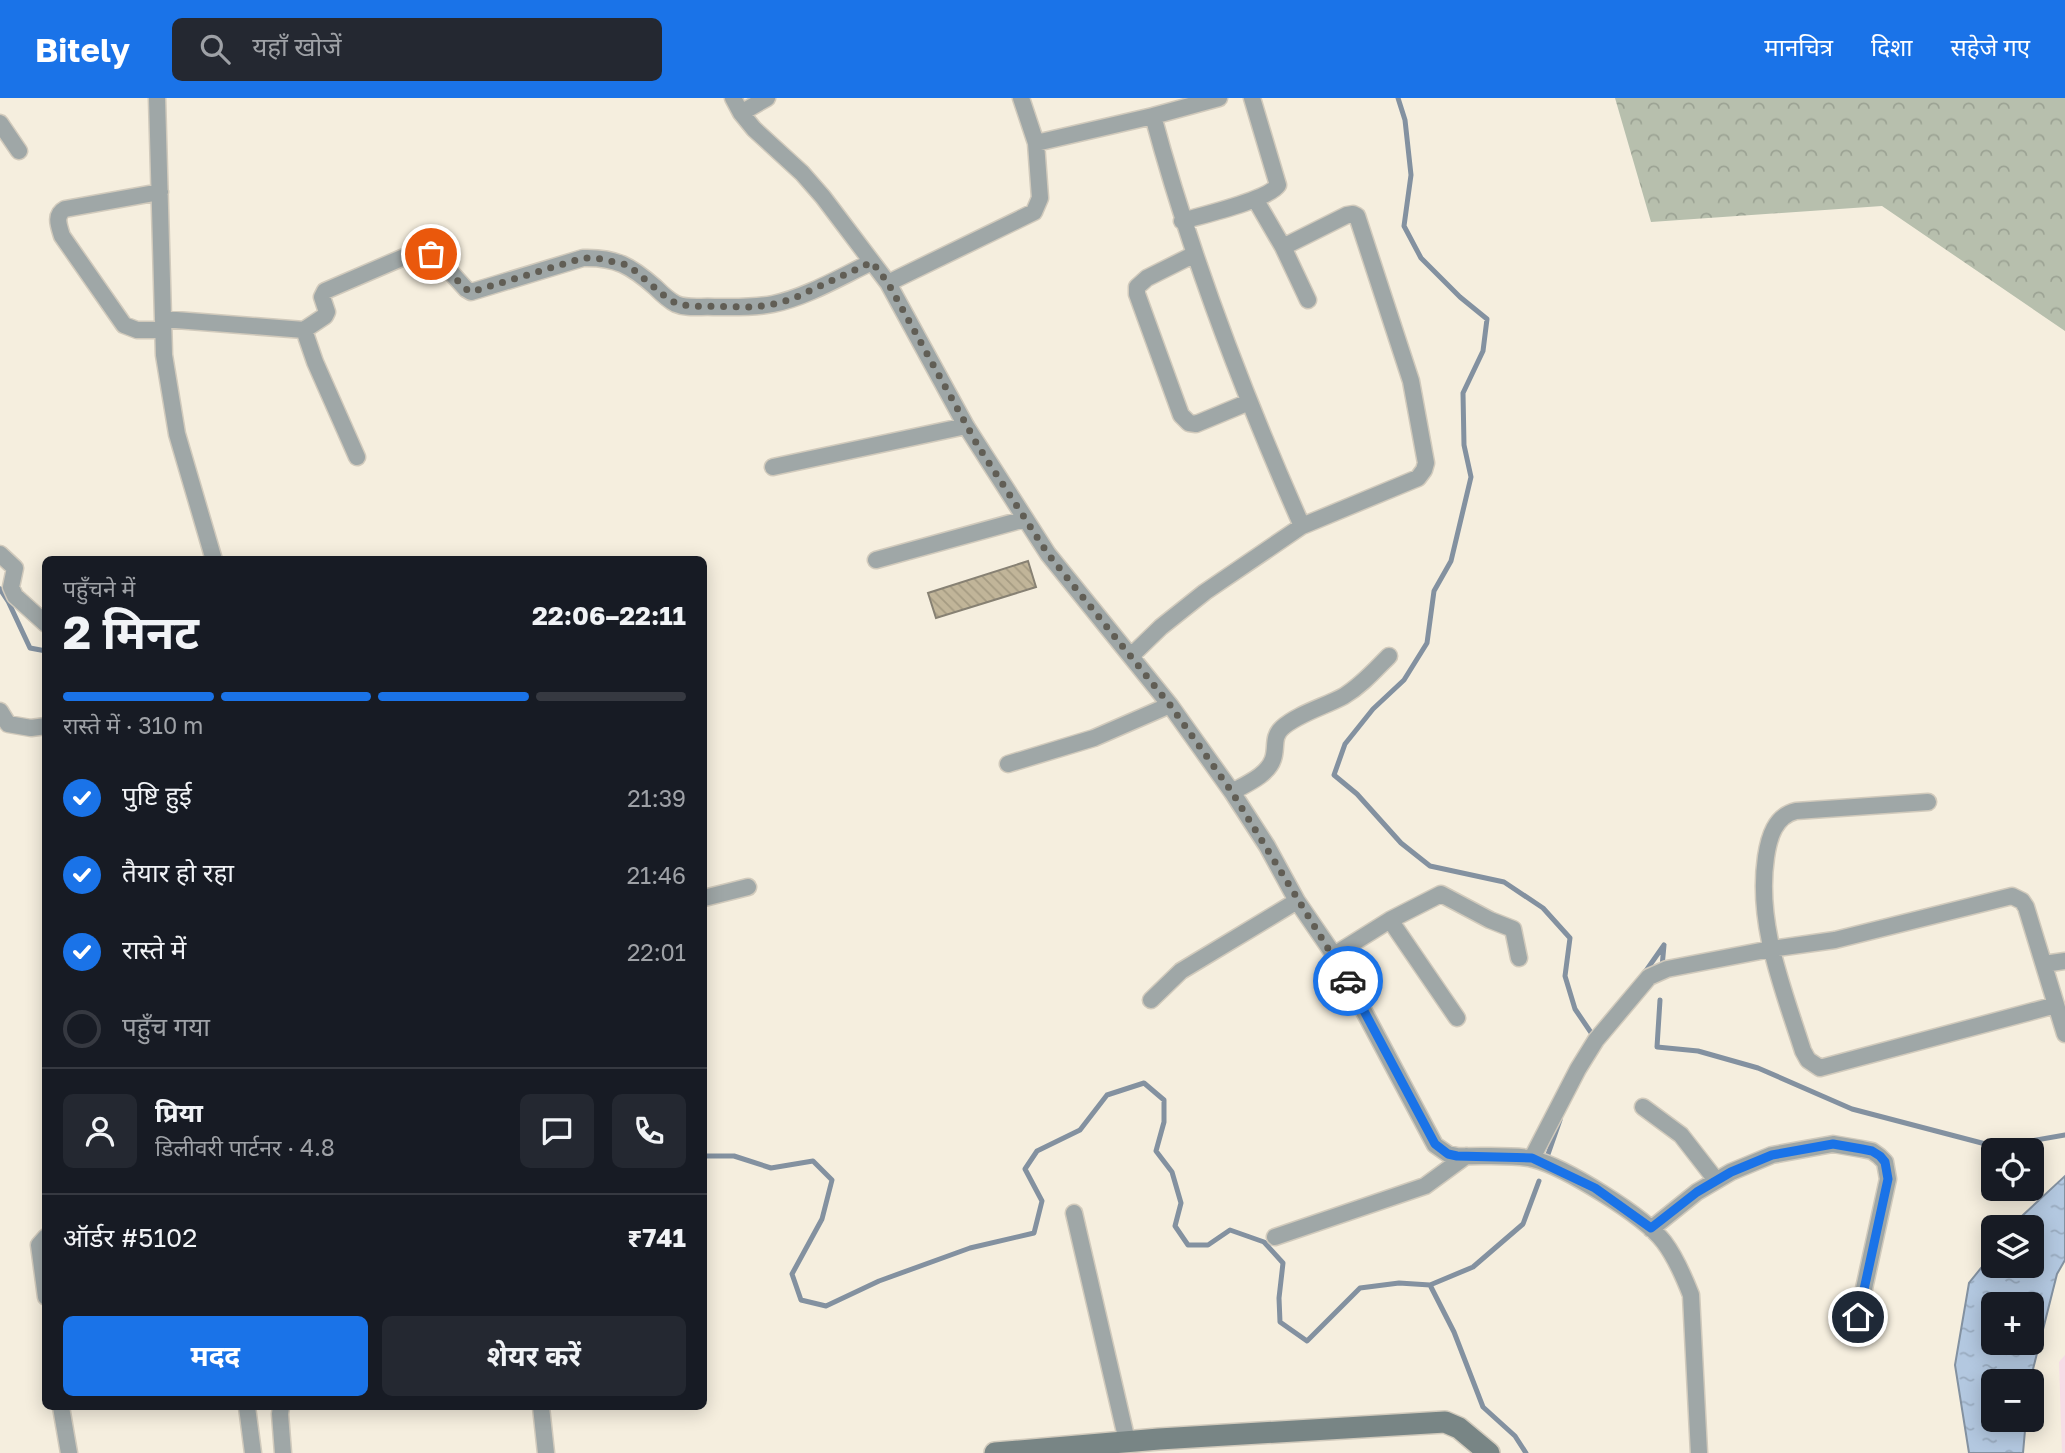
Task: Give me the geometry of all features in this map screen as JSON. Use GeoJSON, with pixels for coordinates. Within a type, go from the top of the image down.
{"type":"FeatureCollection","features":[{"type":"Feature","properties":{"kind":"main road"},"geometry":{"type":"LineString","coordinates":[[1008,1452],[1127,1441],[1166,1446],[1445,1422],[1460,1428],[1489,1453]]}},
{"type":"Feature","properties":{"kind":"street"},"geometry":{"type":"LineString","coordinates":[[157,98],[164,355],[177,434],[213,556]]}},
{"type":"Feature","properties":{"kind":"street"},"geometry":{"type":"LineString","coordinates":[[733,98],[741,113],[809,181],[888,283],[966,426],[1048,554],[1170,705],[1232,792],[1297,901],[1334,954],[1435,1144],[1448,1154],[1532,1158],[1595,1188],[1651,1228],[1665,1243],[1684,1275],[1691,1295],[1699,1453]]}},
{"type":"Feature","properties":{"kind":"street"},"geometry":{"type":"LineString","coordinates":[[741,113],[767,98]]}},
{"type":"Feature","properties":{"kind":"street"},"geometry":{"type":"LineString","coordinates":[[888,283],[1034,212],[1040,198],[1036,142],[1021,98]]}},
{"type":"Feature","properties":{"kind":"street"},"geometry":{"type":"LineString","coordinates":[[1036,142],[1153,116],[1174,104],[1219,98]]}},
{"type":"Feature","properties":{"kind":"street"},"geometry":{"type":"LineString","coordinates":[[1182,221],[1255,199],[1274,190],[1279,182],[1252,98]]}},
{"type":"Feature","properties":{"kind":"street"},"geometry":{"type":"LineString","coordinates":[[1153,116],[1182,221],[1249,402],[1302,526]]}},
{"type":"Feature","properties":{"kind":"street"},"geometry":{"type":"LineString","coordinates":[[0,122],[19,151]]}},
{"type":"Feature","properties":{"kind":"street"},"geometry":{"type":"LineString","coordinates":[[160,192],[65,209],[60,213],[58,221],[62,236],[124,325],[137,330],[163,325],[304,330],[325,316],[327,312],[322,297],[325,291],[418,251],[434,257],[471,292],[583,258],[596,258],[624,263],[677,304],[690,306],[756,307],[774,304],[792,299],[872,262]]}},
{"type":"Feature","properties":{"kind":"street"},"geometry":{"type":"LineString","coordinates":[[1255,199],[1283,247],[1308,300]]}},
{"type":"Feature","properties":{"kind":"street"},"geometry":{"type":"LineString","coordinates":[[1131,656],[1161,627],[1205,592],[1302,526],[1418,478],[1424,470],[1426,463],[1411,381],[1357,216],[1348,215],[1283,247]]}},
{"type":"Feature","properties":{"kind":"street"},"geometry":{"type":"LineString","coordinates":[[1195,254],[1147,278],[1137,287],[1137,294],[1181,415],[1189,424],[1196,424],[1249,402]]}},
{"type":"Feature","properties":{"kind":"street"},"geometry":{"type":"LineString","coordinates":[[304,330],[315,362],[357,457]]}},
{"type":"Feature","properties":{"kind":"street"},"geometry":{"type":"LineString","coordinates":[[774,467],[966,426]]}},
{"type":"Feature","properties":{"kind":"street"},"geometry":{"type":"LineString","coordinates":[[876,560],[1025,519]]}},
{"type":"Feature","properties":{"kind":"street"},"geometry":{"type":"LineString","coordinates":[[0,554],[15,568],[11,587],[15,596],[42,620]]}},
{"type":"Feature","properties":{"kind":"street"},"geometry":{"type":"LineString","coordinates":[[1232,792],[1260,775],[1269,765],[1273,758],[1276,736],[1283,727],[1345,695],[1362,683],[1389,656]]}},
{"type":"Feature","properties":{"kind":"street"},"geometry":{"type":"LineString","coordinates":[[1008,764],[1094,738],[1170,705]]}},
{"type":"Feature","properties":{"kind":"street"},"geometry":{"type":"LineString","coordinates":[[0,711],[8,724],[31,728],[42,727]]}},
{"type":"Feature","properties":{"kind":"street"},"geometry":{"type":"LineString","coordinates":[[1928,802],[1796,810],[1778,822],[1768,840],[1763,876],[1763,911],[1771,949],[1808,1060],[1820,1068],[2056,1006]]}},
{"type":"Feature","properties":{"kind":"street"},"geometry":{"type":"LineString","coordinates":[[707,897],[748,887]]}},
{"type":"Feature","properties":{"kind":"street"},"geometry":{"type":"LineString","coordinates":[[1334,954],[1435,895],[1444,894],[1490,920],[1513,929],[1518,958]]}},
{"type":"Feature","properties":{"kind":"street"},"geometry":{"type":"LineString","coordinates":[[1532,1158],[1596,1040],[1649,977],[1667,969],[1835,940],[2012,896],[2022,901],[2026,907],[2065,1034]]}},
{"type":"Feature","properties":{"kind":"street"},"geometry":{"type":"LineString","coordinates":[[1152,1000],[1181,971],[1297,901]]}},
{"type":"Feature","properties":{"kind":"street"},"geometry":{"type":"LineString","coordinates":[[1390,920],[1457,1018]]}},
{"type":"Feature","properties":{"kind":"street"},"geometry":{"type":"LineString","coordinates":[[2045,964],[2065,961]]}},
{"type":"Feature","properties":{"kind":"street"},"geometry":{"type":"LineString","coordinates":[[1643,1107],[1681,1135],[1716,1180]]}},
{"type":"Feature","properties":{"kind":"street"},"geometry":{"type":"LineString","coordinates":[[1651,1228],[1716,1180],[1772,1155],[1833,1144],[1872,1151],[1885,1162],[1888,1179],[1858,1317]]}},
{"type":"Feature","properties":{"kind":"street"},"geometry":{"type":"LineString","coordinates":[[1275,1237],[1425,1186],[1466,1156]]}},
{"type":"Feature","properties":{"kind":"street"},"geometry":{"type":"LineString","coordinates":[[1074,1213],[1127,1441]]}},
{"type":"Feature","properties":{"kind":"street"},"geometry":{"type":"LineString","coordinates":[[42,1242],[39,1245],[42,1267]]}},
{"type":"Feature","properties":{"kind":"street"},"geometry":{"type":"LineString","coordinates":[[62,1410],[69,1453]]}},
{"type":"Feature","properties":{"kind":"street"},"geometry":{"type":"LineString","coordinates":[[247,1410],[253,1453]]}},
{"type":"Feature","properties":{"kind":"street"},"geometry":{"type":"LineString","coordinates":[[280,1410],[283,1453]]}},
{"type":"Feature","properties":{"kind":"street"},"geometry":{"type":"LineString","coordinates":[[541,1410],[546,1453]]}},
{"type":"Feature","properties":{"kind":"shaded area"},"geometry":{"type":"Polygon","coordinates":[[[2065,1355],[2065,1453],[2062,1453],[2059,1362],[2065,1355]]]}},
{"type":"Feature","properties":{"kind":"green space"},"geometry":{"type":"Polygon","coordinates":[[[1615,98],[2065,98],[2065,331],[1882,206],[1651,222],[1615,98]]]}},
{"type":"Feature","properties":{"kind":"water"},"geometry":{"type":"Polygon","coordinates":[[[2065,1176],[2065,1260],[2057,1274],[2044,1326],[2044,1292],[1981,1292],[1981,1355],[2037,1355],[2033,1369],[1981,1369],[1981,1432],[2025,1432],[2023,1453],[1969,1453],[1955,1365],[1969,1283],[1981,1268],[1981,1278],[2044,1278],[2044,1215],[2023,1215],[2038,1201],[2044,1201],[2044,1196],[2065,1176]]]}},
{"type":"Feature","properties":{"kind":"building"},"geometry":{"type":"Polygon","coordinates":[[[1028,561],[1036,587],[936,618],[928,593],[1028,561]]]}},
{"type":"Feature","properties":{"kind":"waterway"},"geometry":{"type":"LineString","coordinates":[[1398,98],[1405,120],[1411,175],[1404,226],[1421,258],[1460,297],[1487,319],[1483,351],[1463,393],[1464,445],[1471,477],[1451,561],[1434,591],[1427,643],[1404,680],[1373,709],[1345,744],[1334,775],[1357,794],[1401,843],[1430,866],[1504,882],[1543,908],[1570,938],[1565,976],[1575,1009],[1594,1037]]}},
{"type":"Feature","properties":{"kind":"waterway"},"geometry":{"type":"LineString","coordinates":[[0,589],[30,648],[42,650]]}},
{"type":"Feature","properties":{"kind":"waterway"},"geometry":{"type":"LineString","coordinates":[[1662,967],[1664,945]]}},
{"type":"Feature","properties":{"kind":"waterway"},"geometry":{"type":"LineString","coordinates":[[1643,975],[1664,945]]}},
{"type":"Feature","properties":{"kind":"waterway"},"geometry":{"type":"LineString","coordinates":[[1660,1000],[1657,1047],[1698,1051],[1758,1068],[1852,1109],[1997,1147],[2065,1135]]}},
{"type":"Feature","properties":{"kind":"waterway"},"geometry":{"type":"LineString","coordinates":[[707,1156],[734,1156],[771,1168],[813,1161],[832,1180],[822,1219],[792,1274],[801,1300],[826,1306],[879,1281],[970,1248],[1034,1233],[1042,1201],[1025,1169],[1037,1151],[1080,1130],[1107,1095],[1144,1083],[1164,1100],[1164,1122],[1156,1151],[1172,1172],[1181,1203],[1175,1226],[1188,1245],[1208,1245],[1230,1230],[1264,1242],[1283,1263],[1279,1298],[1280,1322],[1307,1341],[1360,1288],[1399,1283],[1430,1285],[1473,1267],[1523,1224],[1539,1181]]}},
{"type":"Feature","properties":{"kind":"waterway"},"geometry":{"type":"LineString","coordinates":[[1546,1160],[1560,1120]]}},
{"type":"Feature","properties":{"kind":"waterway"},"geometry":{"type":"LineString","coordinates":[[1430,1285],[1454,1332],[1483,1407],[1515,1436],[1526,1453]]}},
{"type":"Feature","properties":{"kind":"way so far"},"geometry":{"type":"LineString","coordinates":[[431,254],[471,292],[583,258],[596,258],[628,265],[667,298],[677,304],[690,306],[756,307],[774,304],[792,299],[872,262],[888,283],[966,426],[1048,554],[1170,705],[1232,792],[1297,901],[1334,954],[1348,981]]}},
{"type":"Feature","properties":{"kind":"route"},"geometry":{"type":"LineString","coordinates":[[1348,981],[1435,1144],[1448,1154],[1457,1156],[1532,1158],[1595,1188],[1651,1228],[1697,1192],[1731,1172],[1772,1155],[1833,1144],[1872,1151],[1880,1156],[1885,1162],[1888,1179],[1858,1317]]}}]}
